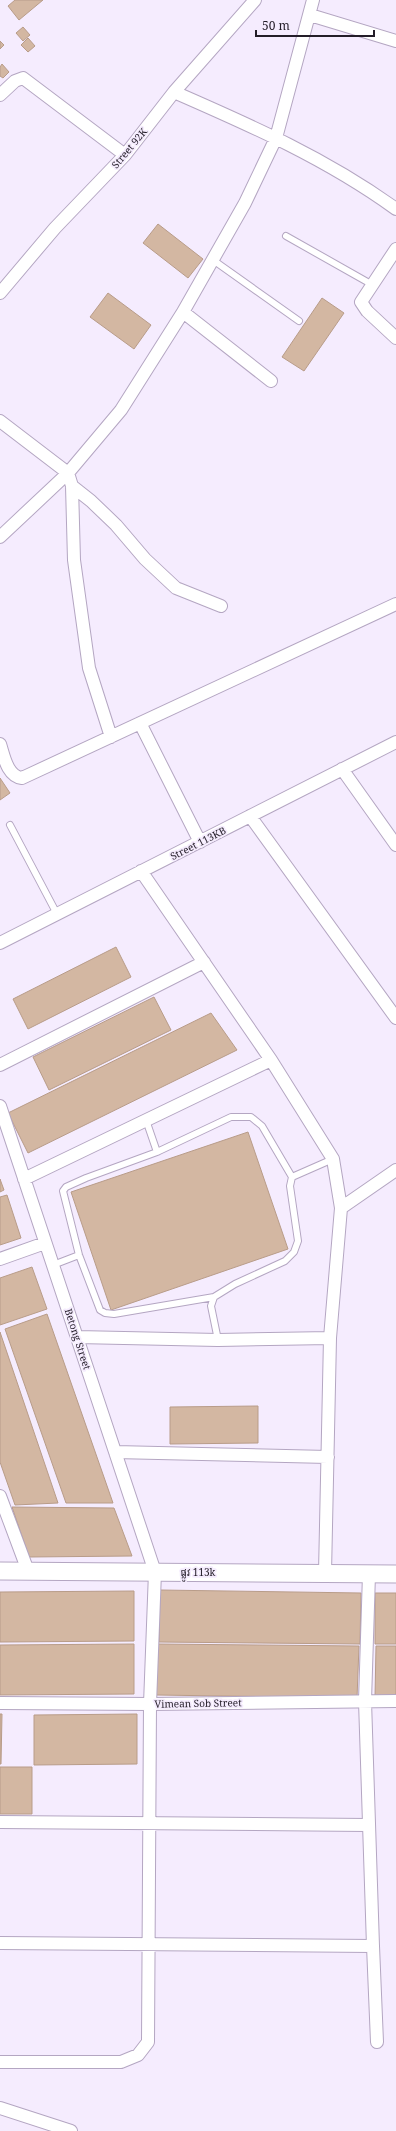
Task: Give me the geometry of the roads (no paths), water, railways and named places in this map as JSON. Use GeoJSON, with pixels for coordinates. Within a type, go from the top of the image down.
{"type":"FeatureCollection","features":[{"type":"Feature","properties":{"kind":"street","name":"Street 92K"},"geometry":{"type":"LineString","coordinates":[[0,293],[55,228],[125,155],[174,92],[255,0]]}},
{"type":"Feature","properties":{"kind":"street"},"geometry":{"type":"LineString","coordinates":[[0,537],[68,473],[121,410],[183,312],[245,203],[276,138],[310,16],[313,0]]}},
{"type":"Feature","properties":{"kind":"street"},"geometry":{"type":"LineString","coordinates":[[310,16],[396,41]]}},
{"type":"Feature","properties":{"kind":"street"},"geometry":{"type":"LineString","coordinates":[[0,94],[15,81],[23,78],[125,155]]}},
{"type":"Feature","properties":{"kind":"street"},"geometry":{"type":"LineString","coordinates":[[174,92],[276,138],[346,174],[396,208]]}},
{"type":"Feature","properties":{"kind":"street"},"geometry":{"type":"LineString","coordinates":[[396,249],[371,284],[361,302],[367,311],[396,338]]}},
{"type":"Feature","properties":{"kind":"street"},"geometry":{"type":"LineString","coordinates":[[183,312],[271,381]]}},
{"type":"Feature","properties":{"kind":"street"},"geometry":{"type":"LineString","coordinates":[[0,421],[68,473],[72,486],[74,560],[89,668],[111,737]]}},
{"type":"Feature","properties":{"kind":"street"},"geometry":{"type":"LineString","coordinates":[[72,486],[91,501],[116,525],[145,559],[176,588],[221,606]]}},
{"type":"Feature","properties":{"kind":"street"},"geometry":{"type":"LineString","coordinates":[[0,744],[9,770],[17,778],[22,778],[396,604]]}},
{"type":"Feature","properties":{"kind":"street"},"geometry":{"type":"LineString","coordinates":[[140,723],[200,842]]}},
{"type":"Feature","properties":{"kind":"street","name":"Street 113KB"},"geometry":{"type":"LineString","coordinates":[[0,943],[396,742]]}},
{"type":"Feature","properties":{"kind":"street"},"geometry":{"type":"LineString","coordinates":[[342,770],[396,844]]}},
{"type":"Feature","properties":{"kind":"street"},"geometry":{"type":"LineString","coordinates":[[250,816],[396,1018]]}},
{"type":"Feature","properties":{"kind":"street"},"geometry":{"type":"LineString","coordinates":[[141,871],[271,1060],[333,1160],[342,1208],[330,1338],[325,1573]]}},
{"type":"Feature","properties":{"kind":"street"},"geometry":{"type":"LineString","coordinates":[[0,1065],[204,962]]}},
{"type":"Feature","properties":{"kind":"street"},"geometry":{"type":"LineString","coordinates":[[24,1178],[271,1060]]}},
{"type":"Feature","properties":{"kind":"street","name":"Betong Street"},"geometry":{"type":"LineString","coordinates":[[0,1106],[155,1572]]}},
{"type":"Feature","properties":{"kind":"street"},"geometry":{"type":"LineString","coordinates":[[342,1208],[396,1170]]}},
{"type":"Feature","properties":{"kind":"street"},"geometry":{"type":"LineString","coordinates":[[0,1259],[45,1243]]}},
{"type":"Feature","properties":{"kind":"street"},"geometry":{"type":"LineString","coordinates":[[77,1337],[218,1340],[330,1338]]}},
{"type":"Feature","properties":{"kind":"street"},"geometry":{"type":"LineString","coordinates":[[115,1452],[328,1457]]}},
{"type":"Feature","properties":{"kind":"street"},"geometry":{"type":"LineString","coordinates":[[0,1496],[28,1571]]}},
{"type":"Feature","properties":{"kind":"street","name":"ផ្លូវ 113k"},"geometry":{"type":"LineString","coordinates":[[0,1571],[396,1574]]}},
{"type":"Feature","properties":{"kind":"street"},"geometry":{"type":"LineString","coordinates":[[0,2062],[121,2062],[138,2055],[148,2042],[150,1704],[155,1572]]}},
{"type":"Feature","properties":{"kind":"street"},"geometry":{"type":"LineString","coordinates":[[369,1574],[365,1701],[368,1825],[377,2042]]}},
{"type":"Feature","properties":{"kind":"street","name":"Vimean Sob Street"},"geometry":{"type":"LineString","coordinates":[[0,1703],[150,1704],[396,1701]]}},
{"type":"Feature","properties":{"kind":"street"},"geometry":{"type":"LineString","coordinates":[[0,1822],[368,1825]]}},
{"type":"Feature","properties":{"kind":"street"},"geometry":{"type":"LineString","coordinates":[[0,1943],[373,1946]]}},
{"type":"Feature","properties":{"kind":"street"},"geometry":{"type":"LineString","coordinates":[[0,2108],[71,2131]]}},
{"type":"Feature","properties":{"kind":"lane"},"geometry":{"type":"LineString","coordinates":[[286,236],[371,284]]}},
{"type":"Feature","properties":{"kind":"lane"},"geometry":{"type":"LineString","coordinates":[[212,260],[299,321]]}},
{"type":"Feature","properties":{"kind":"lane"},"geometry":{"type":"LineString","coordinates":[[10,825],[57,914]]}},
{"type":"Feature","properties":{"kind":"lane"},"geometry":{"type":"LineString","coordinates":[[230,1117],[250,1117],[262,1126],[292,1177],[290,1186],[298,1241],[294,1252],[285,1261],[235,1284],[214,1297],[114,1314],[105,1313],[98,1306],[79,1255],[62,1190],[66,1187],[86,1178],[157,1152],[230,1117]]}},
{"type":"Feature","properties":{"kind":"lane"},"geometry":{"type":"LineString","coordinates":[[146,1120],[157,1152]]}},
{"type":"Feature","properties":{"kind":"lane"},"geometry":{"type":"LineString","coordinates":[[292,1177],[333,1160]]}},
{"type":"Feature","properties":{"kind":"lane"},"geometry":{"type":"LineString","coordinates":[[53,1265],[79,1255]]}},
{"type":"Feature","properties":{"kind":"lane"},"geometry":{"type":"LineString","coordinates":[[214,1297],[211,1306],[218,1340]]}}]}
